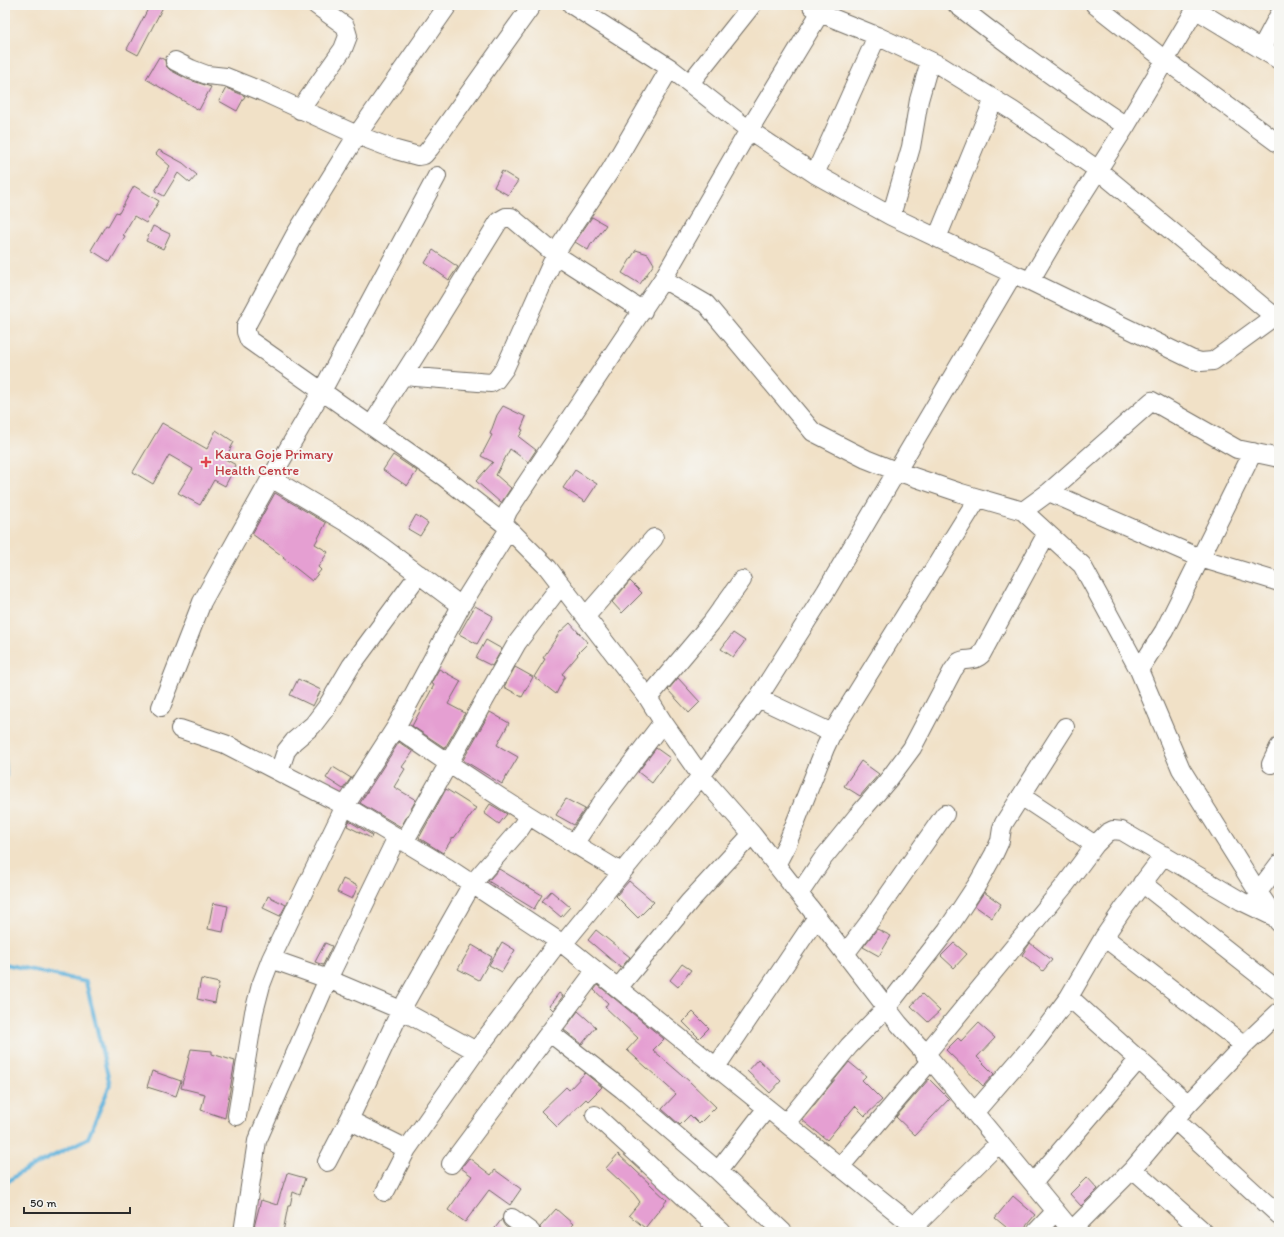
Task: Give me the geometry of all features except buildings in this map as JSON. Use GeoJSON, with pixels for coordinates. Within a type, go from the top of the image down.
{"type":"FeatureCollection","features":[{"type":"Feature","properties":{"kind":"street"},"geometry":{"type":"LineString","coordinates":[[300,110],[343,48],[348,36],[344,26],[316,5]]}},
{"type":"Feature","properties":{"kind":"street"},"geometry":{"type":"LineString","coordinates":[[447,5],[357,135],[295,234],[246,326],[246,332],[249,340],[444,477],[506,526],[548,568],[648,698],[701,776],[752,834],[899,1024],[1073,1231],[1133,1169],[1188,1104],[1244,1045],[1279,1012]]}},
{"type":"Feature","properties":{"kind":"street"},"geometry":{"type":"LineString","coordinates":[[175,61],[207,76],[226,77],[261,91],[357,135],[396,150],[418,156],[424,155],[430,148],[532,5]]}},
{"type":"Feature","properties":{"kind":"street"},"geometry":{"type":"LineString","coordinates":[[690,83],[752,5]]}},
{"type":"Feature","properties":{"kind":"street"},"geometry":{"type":"LineString","coordinates":[[957,5],[1063,84],[1126,126]]}},
{"type":"Feature","properties":{"kind":"street"},"geometry":{"type":"LineString","coordinates":[[1095,5],[1165,60],[1279,144]]}},
{"type":"Feature","properties":{"kind":"street"},"geometry":{"type":"LineString","coordinates":[[237,1116],[254,1012],[261,985],[271,959],[344,806],[396,727],[506,526],[505,518],[508,511],[663,280],[749,130],[819,8],[930,61],[1013,111],[1098,170],[1277,315],[1213,360],[1201,362],[1191,359],[891,216],[815,174],[749,130],[670,68],[582,7]]}},
{"type":"Feature","properties":{"kind":"street"},"geometry":{"type":"LineString","coordinates":[[1030,281],[1063,225],[1126,126],[1196,7],[1279,60]]}},
{"type":"Feature","properties":{"kind":"street"},"geometry":{"type":"LineString","coordinates":[[1261,49],[1279,15]]}},
{"type":"Feature","properties":{"kind":"street"},"geometry":{"type":"LineString","coordinates":[[815,174],[877,36]]}},
{"type":"Feature","properties":{"kind":"street"},"geometry":{"type":"LineString","coordinates":[[891,216],[911,147],[918,100],[930,61]]}},
{"type":"Feature","properties":{"kind":"street"},"geometry":{"type":"LineString","coordinates":[[403,376],[491,383],[496,380],[505,368],[556,255],[610,171],[670,68]]}},
{"type":"Feature","properties":{"kind":"street"},"geometry":{"type":"LineString","coordinates":[[937,238],[994,99]]}},
{"type":"Feature","properties":{"kind":"street"},"geometry":{"type":"LineString","coordinates":[[161,707],[202,602],[271,478],[322,391],[437,176]]}},
{"type":"Feature","properties":{"kind":"street"},"geometry":{"type":"LineString","coordinates":[[371,426],[499,221],[506,217],[511,217],[556,255],[643,311]]}},
{"type":"Feature","properties":{"kind":"street"},"geometry":{"type":"LineString","coordinates":[[385,1192],[407,1148],[476,1051],[561,943],[701,776],[758,698],[826,591],[896,471],[998,303],[1013,274]]}},
{"type":"Feature","properties":{"kind":"street"},"geometry":{"type":"LineString","coordinates":[[663,280],[706,304],[813,432],[866,459],[896,471],[978,498],[1024,511],[1082,565],[1139,670],[1181,769],[1258,892],[1278,921]]}},
{"type":"Feature","properties":{"kind":"street"},"geometry":{"type":"LineString","coordinates":[[1024,511],[1049,492],[1152,401],[1237,449],[1279,458]]}},
{"type":"Feature","properties":{"kind":"street"},"geometry":{"type":"LineString","coordinates":[[1139,670],[1164,631],[1253,452]]}},
{"type":"Feature","properties":{"kind":"street"},"geometry":{"type":"LineString","coordinates":[[271,478],[347,523],[382,546],[461,606]]}},
{"type":"Feature","properties":{"kind":"street"},"geometry":{"type":"LineString","coordinates":[[1049,492],[1200,558],[1279,582]]}},
{"type":"Feature","properties":{"kind":"street"},"geometry":{"type":"LineString","coordinates":[[776,865],[787,844],[832,733],[978,498]]}},
{"type":"Feature","properties":{"kind":"street"},"geometry":{"type":"LineString","coordinates":[[799,894],[824,857],[889,779],[912,748],[958,663],[964,660],[970,661],[977,659],[981,655],[1047,533]]}},
{"type":"Feature","properties":{"kind":"street"},"geometry":{"type":"LineString","coordinates":[[586,616],[654,538]]}},
{"type":"Feature","properties":{"kind":"street"},"geometry":{"type":"LineString","coordinates":[[279,772],[286,751],[294,741],[313,725],[326,708],[351,666],[419,574]]}},
{"type":"Feature","properties":{"kind":"street"},"geometry":{"type":"LineString","coordinates":[[648,698],[711,624],[742,580]]}},
{"type":"Feature","properties":{"kind":"street"},"geometry":{"type":"LineString","coordinates":[[243,1232],[257,1141],[328,979],[400,839],[448,764],[516,643],[561,585]]}},
{"type":"Feature","properties":{"kind":"street"},"geometry":{"type":"LineString","coordinates":[[758,698],[832,733]]}},
{"type":"Feature","properties":{"kind":"street"},"geometry":{"type":"LineString","coordinates":[[574,844],[603,801],[663,722]]}},
{"type":"Feature","properties":{"kind":"street"},"geometry":{"type":"LineString","coordinates":[[396,727],[448,764],[526,815],[621,872]]}},
{"type":"Feature","properties":{"kind":"street"},"geometry":{"type":"LineString","coordinates":[[786,1123],[849,1046],[887,1007],[947,930],[978,883],[1000,841],[1004,823],[1065,727]]}},
{"type":"Feature","properties":{"kind":"street"},"geometry":{"type":"LineString","coordinates":[[180,729],[225,744],[344,806],[472,884],[561,943],[840,1167],[912,1230],[999,1143]]}},
{"type":"Feature","properties":{"kind":"street"},"geometry":{"type":"LineString","coordinates":[[1271,764],[1279,747]]}},
{"type":"Feature","properties":{"kind":"street"},"geometry":{"type":"LineString","coordinates":[[1021,796],[1095,845]]}},
{"type":"Feature","properties":{"kind":"street"},"geometry":{"type":"LineString","coordinates":[[845,954],[945,814]]}},
{"type":"Feature","properties":{"kind":"street"},"geometry":{"type":"LineString","coordinates":[[327,1162],[349,1120],[401,1010],[472,884],[520,829],[526,820],[526,815]]}},
{"type":"Feature","properties":{"kind":"street"},"geometry":{"type":"LineString","coordinates":[[840,1167],[1065,885],[1095,845],[1114,830],[1122,831],[1278,921]]}},
{"type":"Feature","properties":{"kind":"street"},"geometry":{"type":"LineString","coordinates":[[618,988],[690,901],[752,834]]}},
{"type":"Feature","properties":{"kind":"street"},"geometry":{"type":"LineString","coordinates":[[974,1113],[1037,1040],[1069,997],[1122,909],[1164,855]]}},
{"type":"Feature","properties":{"kind":"street"},"geometry":{"type":"LineString","coordinates":[[1258,892],[1279,864]]}},
{"type":"Feature","properties":{"kind":"street"},"geometry":{"type":"LineString","coordinates":[[1142,883],[1279,991]]}},
{"type":"Feature","properties":{"kind":"street"},"geometry":{"type":"LineString","coordinates":[[716,1067],[817,917]]}},
{"type":"Feature","properties":{"kind":"street"},"geometry":{"type":"LineString","coordinates":[[1104,937],[1244,1045]]}},
{"type":"Feature","properties":{"kind":"street"},"geometry":{"type":"LineString","coordinates":[[271,959],[328,979],[401,1010],[476,1051]]}},
{"type":"Feature","properties":{"kind":"street"},"geometry":{"type":"LineString","coordinates":[[451,1164],[596,970]]}},
{"type":"Feature","properties":{"kind":"street"},"geometry":{"type":"LineString","coordinates":[[1069,997],[1188,1104]]}},
{"type":"Feature","properties":{"kind":"street"},"geometry":{"type":"LineString","coordinates":[[550,1032],[622,1089],[718,1171],[783,1232]]}},
{"type":"Feature","properties":{"kind":"street"},"geometry":{"type":"LineString","coordinates":[[1033,1183],[1139,1060]]}},
{"type":"Feature","properties":{"kind":"street"},"geometry":{"type":"LineString","coordinates":[[718,1171],[766,1108]]}},
{"type":"Feature","properties":{"kind":"street"},"geometry":{"type":"LineString","coordinates":[[596,1115],[722,1232]]}},
{"type":"Feature","properties":{"kind":"street"},"geometry":{"type":"LineString","coordinates":[[349,1120],[407,1148]]}},
{"type":"Feature","properties":{"kind":"street"},"geometry":{"type":"LineString","coordinates":[[1175,1120],[1279,1215]]}},
{"type":"Feature","properties":{"kind":"street"},"geometry":{"type":"LineString","coordinates":[[1133,1169],[1204,1232]]}},
{"type":"Feature","properties":{"kind":"street"},"geometry":{"type":"LineString","coordinates":[[1036,1232],[1056,1211]]}},
{"type":"Feature","properties":{"kind":"street"},"geometry":{"type":"LineString","coordinates":[[512,1218],[531,1232]]}},
{"type":"Feature","properties":{"kind":"waterway"},"geometry":{"type":"LineString","coordinates":[[5,761],[5,776]]}},
{"type":"Feature","properties":{"kind":"waterway"},"geometry":{"type":"LineString","coordinates":[[5,964],[86,982],[110,1085],[88,1138],[18,1174],[5,1184]]}},
{"type":"Feature","properties":{"kind":"place","name":"Kaura Goje Primary Health Centre"},"geometry":{"type":"Point","coordinates":[206,462]}}]}
